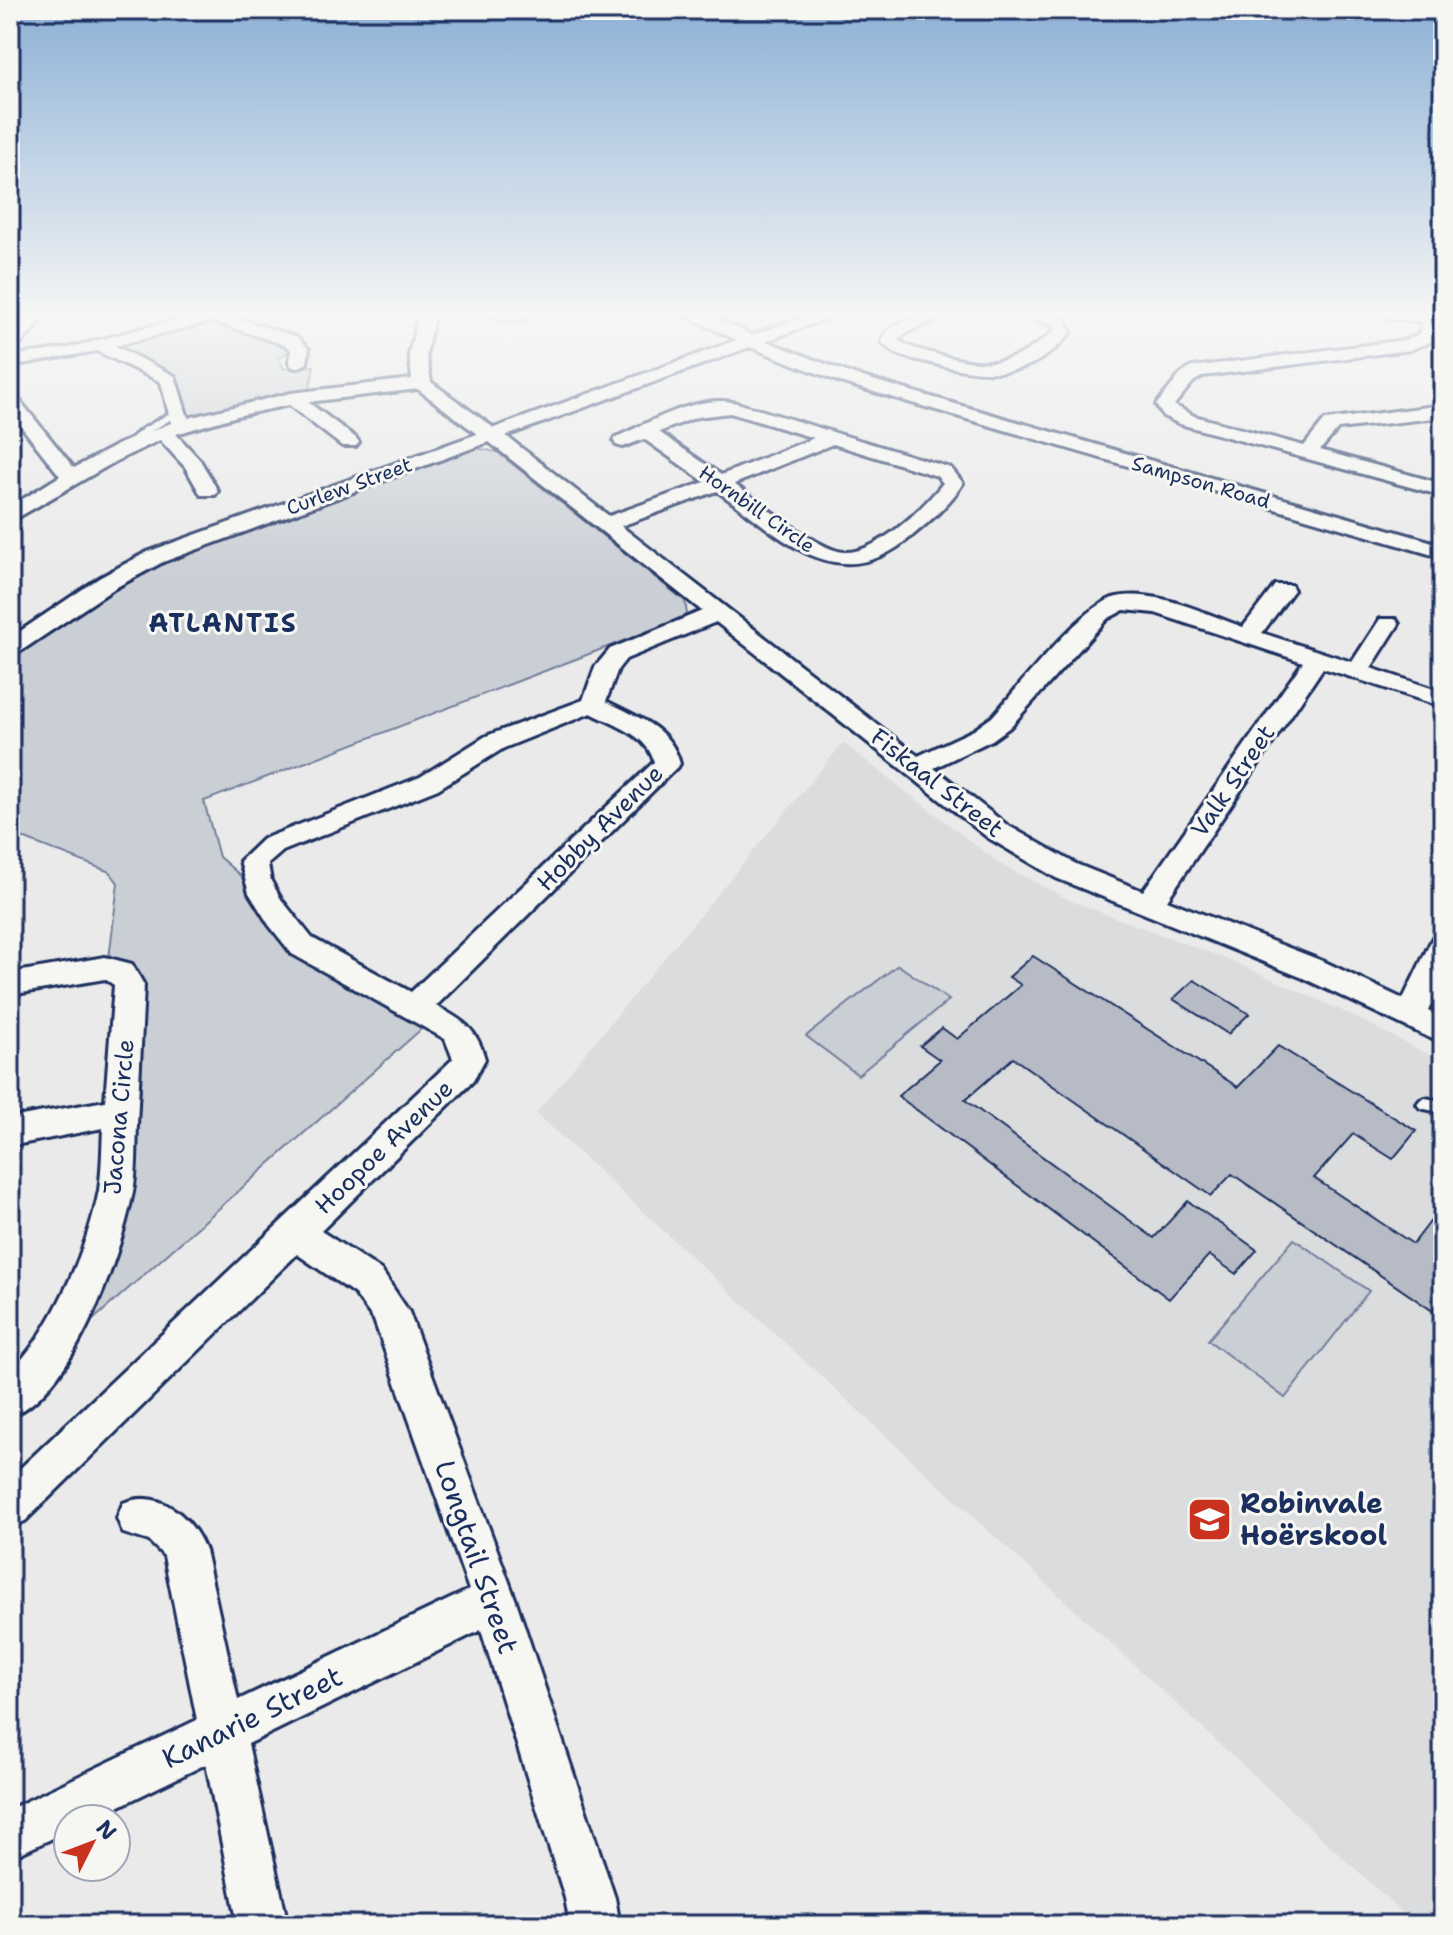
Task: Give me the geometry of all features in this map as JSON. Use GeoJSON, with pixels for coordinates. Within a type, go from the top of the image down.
{"type":"FeatureCollection","features":[{"type":"Feature","properties":{"kind":"street"},"geometry":{"type":"LineString","coordinates":[[12,402],[68,473],[76,476]]}},
{"type":"Feature","properties":{"kind":"street"},"geometry":{"type":"LineString","coordinates":[[173,402],[174,424],[184,452],[208,491]]}},
{"type":"Feature","properties":{"kind":"street"},"geometry":{"type":"LineString","coordinates":[[10,516],[125,448],[174,424],[264,402]]}},
{"type":"Feature","properties":{"kind":"street"},"geometry":{"type":"LineString","coordinates":[[297,402],[349,442]]}},
{"type":"Feature","properties":{"kind":"street","name":"Fiskaal Street"},"geometry":{"type":"LineString","coordinates":[[448,402],[1029,852],[1066,871],[1314,970],[1443,1032]]}},
{"type":"Feature","properties":{"kind":"street","name":"Curlew Street"},"geometry":{"type":"LineString","coordinates":[[15,640],[155,557],[580,402]]}},
{"type":"Feature","properties":{"kind":"street","name":"Sampson Road"},"geometry":{"type":"LineString","coordinates":[[928,402],[1443,552]]}},
{"type":"Feature","properties":{"kind":"street"},"geometry":{"type":"LineString","coordinates":[[1167,402],[1165,405],[1169,412],[1187,420],[1443,490]]}},
{"type":"Feature","properties":{"kind":"street","name":"Hornbill Circle"},"geometry":{"type":"LineString","coordinates":[[623,441],[646,432],[709,409],[724,407],[944,472],[953,483],[895,541],[867,555],[847,560],[820,553],[646,432]]}},
{"type":"Feature","properties":{"kind":"street"},"geometry":{"type":"LineString","coordinates":[[1308,453],[1328,427],[1335,423],[1443,411]]}},
{"type":"Feature","properties":{"kind":"street"},"geometry":{"type":"LineString","coordinates":[[606,524],[720,483],[831,438]]}},
{"type":"Feature","properties":{"kind":"street"},"geometry":{"type":"LineString","coordinates":[[1248,636],[1283,590]]}},
{"type":"Feature","properties":{"kind":"street"},"geometry":{"type":"LineString","coordinates":[[916,767],[983,735],[1001,722],[1099,614],[1111,606],[1129,602],[1149,604],[1443,700]]}},
{"type":"Feature","properties":{"kind":"street"},"geometry":{"type":"LineString","coordinates":[[593,704],[607,667],[618,654],[719,612]]}},
{"type":"Feature","properties":{"kind":"street"},"geometry":{"type":"LineString","coordinates":[[1357,672],[1388,624]]}},
{"type":"Feature","properties":{"kind":"street","name":"Valk Street"},"geometry":{"type":"LineString","coordinates":[[1149,904],[1317,659]]}},
{"type":"Feature","properties":{"kind":"street","name":"Hoopoe Avenue"},"geometry":{"type":"LineString","coordinates":[[10,1506],[466,1065],[468,1051],[456,1031],[302,946],[284,925],[254,875],[254,861],[273,845],[440,778],[495,742],[593,704]]}},
{"type":"Feature","properties":{"kind":"street","name":"Hobby Avenue"},"geometry":{"type":"LineString","coordinates":[[414,1008],[667,764],[664,751],[651,738],[593,704]]}},
{"type":"Feature","properties":{"kind":"street"},"geometry":{"type":"LineString","coordinates":[[1411,1015],[1443,945]]}},
{"type":"Feature","properties":{"kind":"street","name":"Jacona Circle"},"geometry":{"type":"LineString","coordinates":[[10,984],[100,968],[114,969],[125,976],[129,985],[116,1190],[103,1233],[57,1343],[41,1367],[10,1398]]}},
{"type":"Feature","properties":{"kind":"street"},"geometry":{"type":"LineString","coordinates":[[10,1132],[122,1111]]}},
{"type":"Feature","properties":{"kind":"street","name":"Longtail Street"},"geometry":{"type":"LineString","coordinates":[[295,1233],[368,1282],[383,1300],[494,1601],[590,1898],[595,1925]]}},
{"type":"Feature","properties":{"kind":"street"},"geometry":{"type":"LineString","coordinates":[[138,1518],[162,1523],[172,1530],[184,1550],[263,1925]]}},
{"type":"Feature","properties":{"kind":"street","name":"Kanarie Street"},"geometry":{"type":"LineString","coordinates":[[10,1834],[494,1601]]}},
{"type":"Feature","properties":{"kind":"lane"},"geometry":{"type":"LineString","coordinates":[[1425,1104],[1443,1107]]}},
{"type":"Feature","properties":{"kind":"shaded area"},"geometry":{"type":"Polygon","coordinates":[[[182,402],[248,402],[190,419],[185,417],[182,402]]]}},
{"type":"Feature","properties":{"kind":"shaded area"},"geometry":{"type":"Polygon","coordinates":[[[475,448],[497,452],[685,601],[687,614],[204,801],[219,857],[241,876],[281,936],[426,1025],[76,1335],[129,1189],[142,976],[131,963],[109,959],[118,883],[110,872],[10,833],[10,657],[153,565],[462,450],[475,448]]]}},
{"type":"Feature","properties":{"kind":"shaded area","name":"Robinvale Hoërskool"},"geometry":{"type":"Polygon","coordinates":[[[843,743],[1000,864],[1073,902],[1227,959],[1345,1012],[1443,1062],[1443,1925],[1416,1925],[536,1113],[843,743]]]}},
{"type":"Feature","properties":{"kind":"shaded area"},"geometry":{"type":"Polygon","coordinates":[[[898,965],[949,1000],[858,1075],[806,1036],[898,965]]]}},
{"type":"Feature","properties":{"kind":"shaded area"},"geometry":{"type":"Polygon","coordinates":[[[1294,1239],[1369,1291],[1285,1398],[1208,1340],[1294,1239]]]}},
{"type":"Feature","properties":{"kind":"building"},"geometry":{"type":"Polygon","coordinates":[[[1033,956],[1238,1087],[1278,1046],[1416,1131],[1393,1159],[1353,1134],[1314,1178],[1413,1244],[1443,1205],[1443,1318],[1232,1174],[1211,1196],[1013,1058],[965,1100],[1154,1238],[1188,1201],[1257,1250],[1236,1274],[1209,1255],[1169,1299],[898,1096],[940,1060],[920,1046],[942,1028],[957,1039],[1021,985],[1009,977],[1033,956]]]}},
{"type":"Feature","properties":{"kind":"building"},"geometry":{"type":"Polygon","coordinates":[[[1194,980],[1249,1014],[1228,1034],[1173,999],[1194,980]]]}},
{"type":"Feature","properties":{"kind":"place","name":"Robinvale Hoërskool"},"geometry":{"type":"Point","coordinates":[1209,1519]}},
{"type":"Feature","properties":{"kind":"district","name":"ATLANTIS"},"geometry":{"type":"Point","coordinates":[223,623]}}]}
